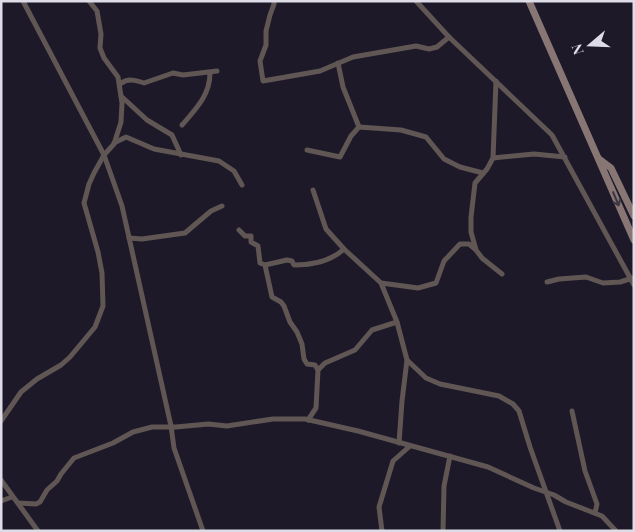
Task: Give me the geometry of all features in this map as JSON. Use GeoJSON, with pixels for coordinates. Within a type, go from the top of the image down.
{"type":"FeatureCollection","features":[{"type":"Feature","properties":{"kind":"main road"},"geometry":{"type":"LineString","coordinates":[[529,1],[634,240]]}},
{"type":"Feature","properties":{"kind":"main road"},"geometry":{"type":"LineString","coordinates":[[599,158],[611,168],[634,216]]}},
{"type":"Feature","properties":{"kind":"street"},"geometry":{"type":"LineString","coordinates":[[23,1],[104,155],[122,206],[171,426],[174,448],[203,531]]}},
{"type":"Feature","properties":{"kind":"street"},"geometry":{"type":"LineString","coordinates":[[89,1],[97,12],[102,54],[118,77],[120,84],[121,122],[114,144]]}},
{"type":"Feature","properties":{"kind":"street"},"geometry":{"type":"LineString","coordinates":[[274,1],[266,31],[266,44],[260,61],[263,81],[320,70],[353,58],[416,46],[429,50],[437,47],[449,37]]}},
{"type":"Feature","properties":{"kind":"street"},"geometry":{"type":"LineString","coordinates":[[416,1],[449,37],[552,135],[632,278],[634,285]]}},
{"type":"Feature","properties":{"kind":"street"},"geometry":{"type":"LineString","coordinates":[[338,63],[343,87],[359,127]]}},
{"type":"Feature","properties":{"kind":"street"},"geometry":{"type":"LineString","coordinates":[[120,84],[125,80],[135,80],[144,83],[173,73],[184,76],[217,71]]}},
{"type":"Feature","properties":{"kind":"street"},"geometry":{"type":"LineString","coordinates":[[182,125],[206,96],[210,83],[210,73]]}},
{"type":"Feature","properties":{"kind":"street"},"geometry":{"type":"LineString","coordinates":[[476,250],[471,232],[470,217],[475,183],[493,158],[496,81]]}},
{"type":"Feature","properties":{"kind":"street"},"geometry":{"type":"LineString","coordinates":[[121,96],[147,120],[172,135],[181,155]]}},
{"type":"Feature","properties":{"kind":"street"},"geometry":{"type":"LineString","coordinates":[[307,150],[340,157],[350,136],[359,127],[401,130],[426,137],[444,160],[460,167],[483,173]]}},
{"type":"Feature","properties":{"kind":"street"},"geometry":{"type":"LineString","coordinates":[[1,421],[21,392],[37,378],[61,365],[70,357],[92,331],[99,317],[103,306],[102,273],[84,203],[88,184],[104,155],[114,144],[126,137],[142,145],[181,155],[219,161],[234,171],[242,185]]}},
{"type":"Feature","properties":{"kind":"street"},"geometry":{"type":"LineString","coordinates":[[493,158],[534,154],[565,157]]}},
{"type":"Feature","properties":{"kind":"street"},"geometry":{"type":"LineString","coordinates":[[313,190],[326,229],[344,249],[381,283],[397,322],[407,360],[402,401],[400,443]]}},
{"type":"Feature","properties":{"kind":"street"},"geometry":{"type":"LineString","coordinates":[[129,238],[142,239],[185,233],[211,211],[222,206]]}},
{"type":"Feature","properties":{"kind":"street"},"geometry":{"type":"LineString","coordinates":[[240,230],[245,236],[251,236],[251,242],[258,246],[260,263],[265,265],[287,260],[292,261],[294,265],[318,262],[332,258],[344,249]]}},
{"type":"Feature","properties":{"kind":"street"},"geometry":{"type":"LineString","coordinates":[[381,283],[418,288],[436,283],[444,261],[460,244],[469,244],[482,258],[502,274]]}},
{"type":"Feature","properties":{"kind":"street"},"geometry":{"type":"LineString","coordinates":[[265,265],[272,297],[281,302],[297,332],[307,364],[315,365],[318,370],[316,408],[308,420]]}},
{"type":"Feature","properties":{"kind":"street"},"geometry":{"type":"LineString","coordinates":[[547,282],[560,278],[586,277],[603,283],[620,282],[632,278]]}},
{"type":"Feature","properties":{"kind":"street"},"geometry":{"type":"LineString","coordinates":[[318,370],[325,363],[355,350],[372,330],[397,322]]}},
{"type":"Feature","properties":{"kind":"street"},"geometry":{"type":"LineString","coordinates":[[407,360],[426,378],[440,384],[499,396],[513,404],[520,411],[530,447],[560,531]]}},
{"type":"Feature","properties":{"kind":"street"},"geometry":{"type":"LineString","coordinates":[[572,410],[572,418],[585,471],[597,504],[595,513]]}},
{"type":"Feature","properties":{"kind":"street"},"geometry":{"type":"LineString","coordinates":[[18,503],[36,504],[40,502],[74,458],[113,444],[133,432],[152,427],[208,424],[227,426],[282,418],[308,420],[358,431],[488,467],[602,516],[616,531]]}},
{"type":"Feature","properties":{"kind":"street"},"geometry":{"type":"LineString","coordinates":[[382,531],[379,507],[393,461],[410,446]]}},
{"type":"Feature","properties":{"kind":"street"},"geometry":{"type":"LineString","coordinates":[[443,531],[444,486],[450,456]]}},
{"type":"Feature","properties":{"kind":"street"},"geometry":{"type":"LineString","coordinates":[[1,480],[38,531]]}},
{"type":"Feature","properties":{"kind":"street"},"geometry":{"type":"LineString","coordinates":[[1,501],[12,497]]}}]}
